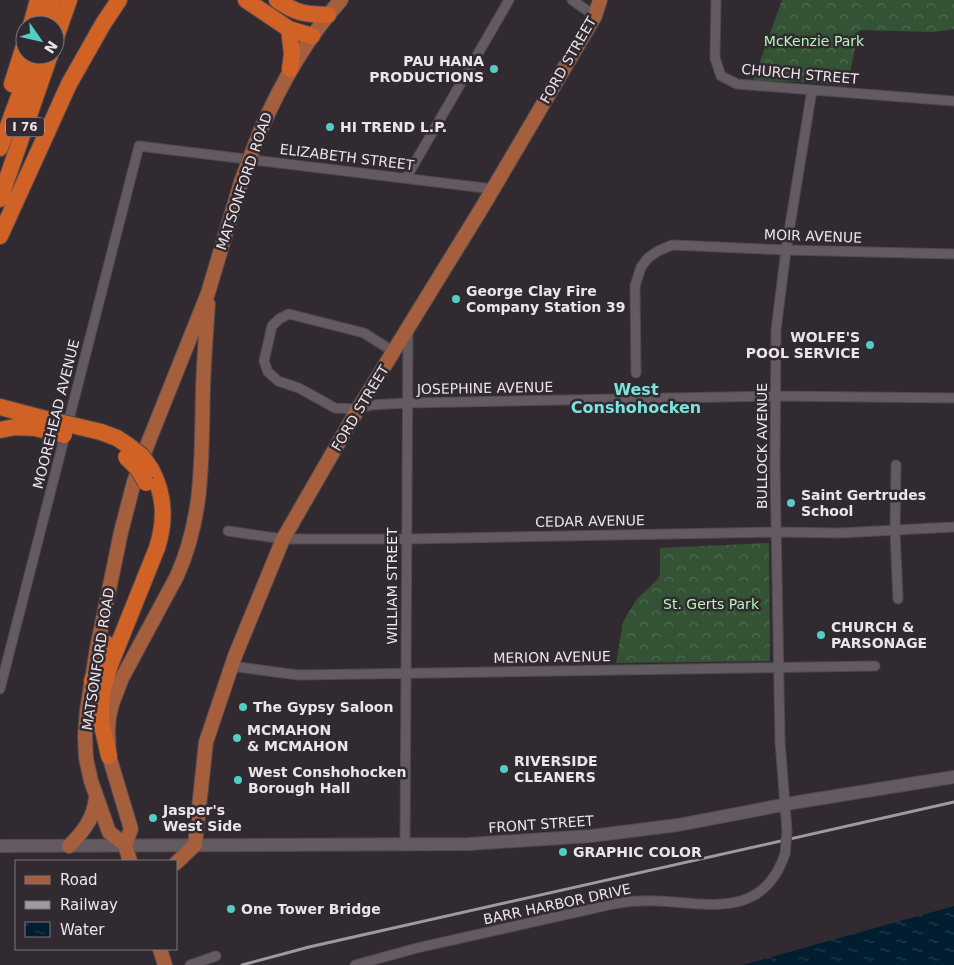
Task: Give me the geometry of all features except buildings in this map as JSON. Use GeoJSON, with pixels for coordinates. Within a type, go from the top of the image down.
{"type":"FeatureCollection","features":[{"type":"Feature","properties":{"kind":"highway"},"geometry":{"type":"LineString","coordinates":[[33,15],[38,0]]}},
{"type":"Feature","properties":{"kind":"highway"},"geometry":{"type":"LineString","coordinates":[[47,15],[52,0]]}},
{"type":"Feature","properties":{"kind":"highway"},"geometry":{"type":"LineString","coordinates":[[64,15],[69,0]]}},
{"type":"Feature","properties":{"kind":"highway"},"geometry":{"type":"LineString","coordinates":[[0,236],[69,84],[119,0]]}},
{"type":"Feature","properties":{"kind":"highway"},"geometry":{"type":"LineString","coordinates":[[246,0],[289,30],[312,36]]}},
{"type":"Feature","properties":{"kind":"highway"},"geometry":{"type":"LineString","coordinates":[[282,3],[312,36]]}},
{"type":"Feature","properties":{"kind":"highway"},"geometry":{"type":"LineString","coordinates":[[282,3],[303,14],[328,15]]}},
{"type":"Feature","properties":{"kind":"highway"},"geometry":{"type":"LineString","coordinates":[[289,30],[292,47],[290,69]]}},
{"type":"Feature","properties":{"kind":"highway"},"geometry":{"type":"LineString","coordinates":[[0,123],[18,65]]}},
{"type":"Feature","properties":{"kind":"highway","name":"I 76"},"geometry":{"type":"LineString","coordinates":[[0,148],[30,65]]}},
{"type":"Feature","properties":{"kind":"highway","name":"I 76"},"geometry":{"type":"LineString","coordinates":[[0,199],[47,65]]}},
{"type":"Feature","properties":{"kind":"highway"},"geometry":{"type":"LineString","coordinates":[[0,407],[36,423],[99,438],[113,449],[128,451],[138,469],[159,486],[163,503],[162,531],[110,665],[103,689],[101,722],[109,756]]}},
{"type":"Feature","properties":{"kind":"highway"},"geometry":{"type":"LineString","coordinates":[[0,430],[36,423]]}},
{"type":"Feature","properties":{"kind":"highway"},"geometry":{"type":"LineString","coordinates":[[92,681],[147,544],[151,528],[152,504],[149,476]]}},
{"type":"Feature","properties":{"kind":"main road","name":"MATSONFORD ROAD"},"geometry":{"type":"LineString","coordinates":[[208,293],[201,478],[194,525],[187,551],[177,576],[117,690],[112,704],[108,730],[109,756],[131,829],[125,845],[109,832],[88,768],[85,747],[87,710],[121,532],[134,482],[148,442],[208,293],[241,182],[259,134],[290,69],[312,36],[341,0]]}},
{"type":"Feature","properties":{"kind":"main road","name":"FORD STREET"},"geometry":{"type":"LineString","coordinates":[[195,845],[205,749],[231,666],[283,539],[358,409],[493,189],[595,16],[600,0]]}},
{"type":"Feature","properties":{"kind":"main road","name":"FRONT STREET"},"geometry":{"type":"LineString","coordinates":[[0,846],[469,844],[620,833],[708,820],[785,804],[954,777]]}},
{"type":"Feature","properties":{"kind":"main road"},"geometry":{"type":"LineString","coordinates":[[69,846],[81,834],[91,818],[96,794]]}},
{"type":"Feature","properties":{"kind":"main road"},"geometry":{"type":"LineString","coordinates":[[125,845],[130,860]]}},
{"type":"Feature","properties":{"kind":"main road"},"geometry":{"type":"LineString","coordinates":[[178,861],[195,845]]}},
{"type":"Feature","properties":{"kind":"street"},"geometry":{"type":"LineString","coordinates":[[406,178],[509,0]]}},
{"type":"Feature","properties":{"kind":"street"},"geometry":{"type":"LineString","coordinates":[[572,0],[595,16]]}},
{"type":"Feature","properties":{"kind":"street","name":"CHURCH STREET"},"geometry":{"type":"LineString","coordinates":[[716,0],[715,58],[720,76],[737,84],[954,101]]}},
{"type":"Feature","properties":{"kind":"street","name":"BULLOCK AVENUE"},"geometry":{"type":"LineString","coordinates":[[785,804],[780,741],[778,668],[776,330],[786,250],[812,90]]}},
{"type":"Feature","properties":{"kind":"street","name":"ELIZABETH STREET"},"geometry":{"type":"LineString","coordinates":[[139,146],[493,189]]}},
{"type":"Feature","properties":{"kind":"street","name":"MOOREHEAD AVENUE"},"geometry":{"type":"LineString","coordinates":[[0,689],[139,146]]}},
{"type":"Feature","properties":{"kind":"street","name":"MOIR AVENUE"},"geometry":{"type":"LineString","coordinates":[[636,373],[635,286],[641,267],[648,258],[672,245],[954,254]]}},
{"type":"Feature","properties":{"kind":"street","name":"JOSEPHINE AVENUE"},"geometry":{"type":"LineString","coordinates":[[394,352],[364,333],[289,314],[278,319],[272,326],[264,361],[268,372],[278,381],[299,388],[335,408],[358,409],[371,405],[406,403],[775,396],[954,398]]}},
{"type":"Feature","properties":{"kind":"street","name":"WILLIAM STREET"},"geometry":{"type":"LineString","coordinates":[[405,844],[406,403],[408,328]]}},
{"type":"Feature","properties":{"kind":"street"},"geometry":{"type":"LineString","coordinates":[[896,465],[895,531],[898,599]]}},
{"type":"Feature","properties":{"kind":"street","name":"CEDAR AVENUE"},"geometry":{"type":"LineString","coordinates":[[228,531],[283,539],[776,532],[839,533],[954,527]]}},
{"type":"Feature","properties":{"kind":"street","name":"MERION AVENUE"},"geometry":{"type":"LineString","coordinates":[[231,666],[298,675],[875,666]]}},
{"type":"Feature","properties":{"kind":"street","name":"BARR HARBOR DRIVE"},"geometry":{"type":"LineString","coordinates":[[355,965],[417,948],[613,904],[642,900],[714,905],[733,903],[751,897],[775,875],[785,854],[787,831],[785,804]]}},
{"type":"Feature","properties":{"kind":"street"},"geometry":{"type":"LineString","coordinates":[[190,965],[216,956]]}},
{"type":"Feature","properties":{"kind":"green space","name":"McKenzie Park"},"geometry":{"type":"Polygon","coordinates":[[[782,0],[954,0],[954,29],[934,32],[859,30],[847,86],[809,82],[753,81],[782,0]]]}},
{"type":"Feature","properties":{"kind":"green space","name":"St. Gerts Park"},"geometry":{"type":"Polygon","coordinates":[[[769,543],[770,661],[616,663],[623,622],[636,600],[658,579],[660,574],[660,548],[769,543]]]}},
{"type":"Feature","properties":{"kind":"water"},"geometry":{"type":"Polygon","coordinates":[[[954,906],[954,965],[742,965],[954,906]]]}},
{"type":"Feature","properties":{"kind":"railway"},"geometry":{"type":"LineString","coordinates":[[242,965],[309,947],[954,802]]}},
{"type":"Feature","properties":{"kind":"place","name":"PAU HANA PRODUCTIONS"},"geometry":{"type":"Point","coordinates":[494,69]}},
{"type":"Feature","properties":{"kind":"place","name":"HI TREND L.P."},"geometry":{"type":"Point","coordinates":[330,127]}},
{"type":"Feature","properties":{"kind":"place","name":"George Clay Fire Company Station 39"},"geometry":{"type":"Point","coordinates":[456,299]}},
{"type":"Feature","properties":{"kind":"place","name":"WOLFE'S POOL SERVICE"},"geometry":{"type":"Point","coordinates":[870,345]}},
{"type":"Feature","properties":{"kind":"place","name":"Saint Gertrudes School"},"geometry":{"type":"Point","coordinates":[791,503]}},
{"type":"Feature","properties":{"kind":"place","name":"CHURCH & PARSONAGE"},"geometry":{"type":"Point","coordinates":[821,635]}},
{"type":"Feature","properties":{"kind":"place","name":"The Gypsy Saloon"},"geometry":{"type":"Point","coordinates":[243,707]}},
{"type":"Feature","properties":{"kind":"place","name":"MCMAHON & MCMAHON"},"geometry":{"type":"Point","coordinates":[237,738]}},
{"type":"Feature","properties":{"kind":"place","name":"RIVERSIDE CLEANERS"},"geometry":{"type":"Point","coordinates":[504,769]}},
{"type":"Feature","properties":{"kind":"place","name":"West Conshohocken Borough Hall"},"geometry":{"type":"Point","coordinates":[238,780]}},
{"type":"Feature","properties":{"kind":"place","name":"Jasper's West Side"},"geometry":{"type":"Point","coordinates":[153,818]}},
{"type":"Feature","properties":{"kind":"place","name":"GRAPHIC COLOR"},"geometry":{"type":"Point","coordinates":[563,852]}},
{"type":"Feature","properties":{"kind":"place","name":"One Tower Bridge"},"geometry":{"type":"Point","coordinates":[231,909]}},
{"type":"Feature","properties":{"kind":"district","name":"West Conshohocken"},"geometry":{"type":"Point","coordinates":[636,398]}}]}
